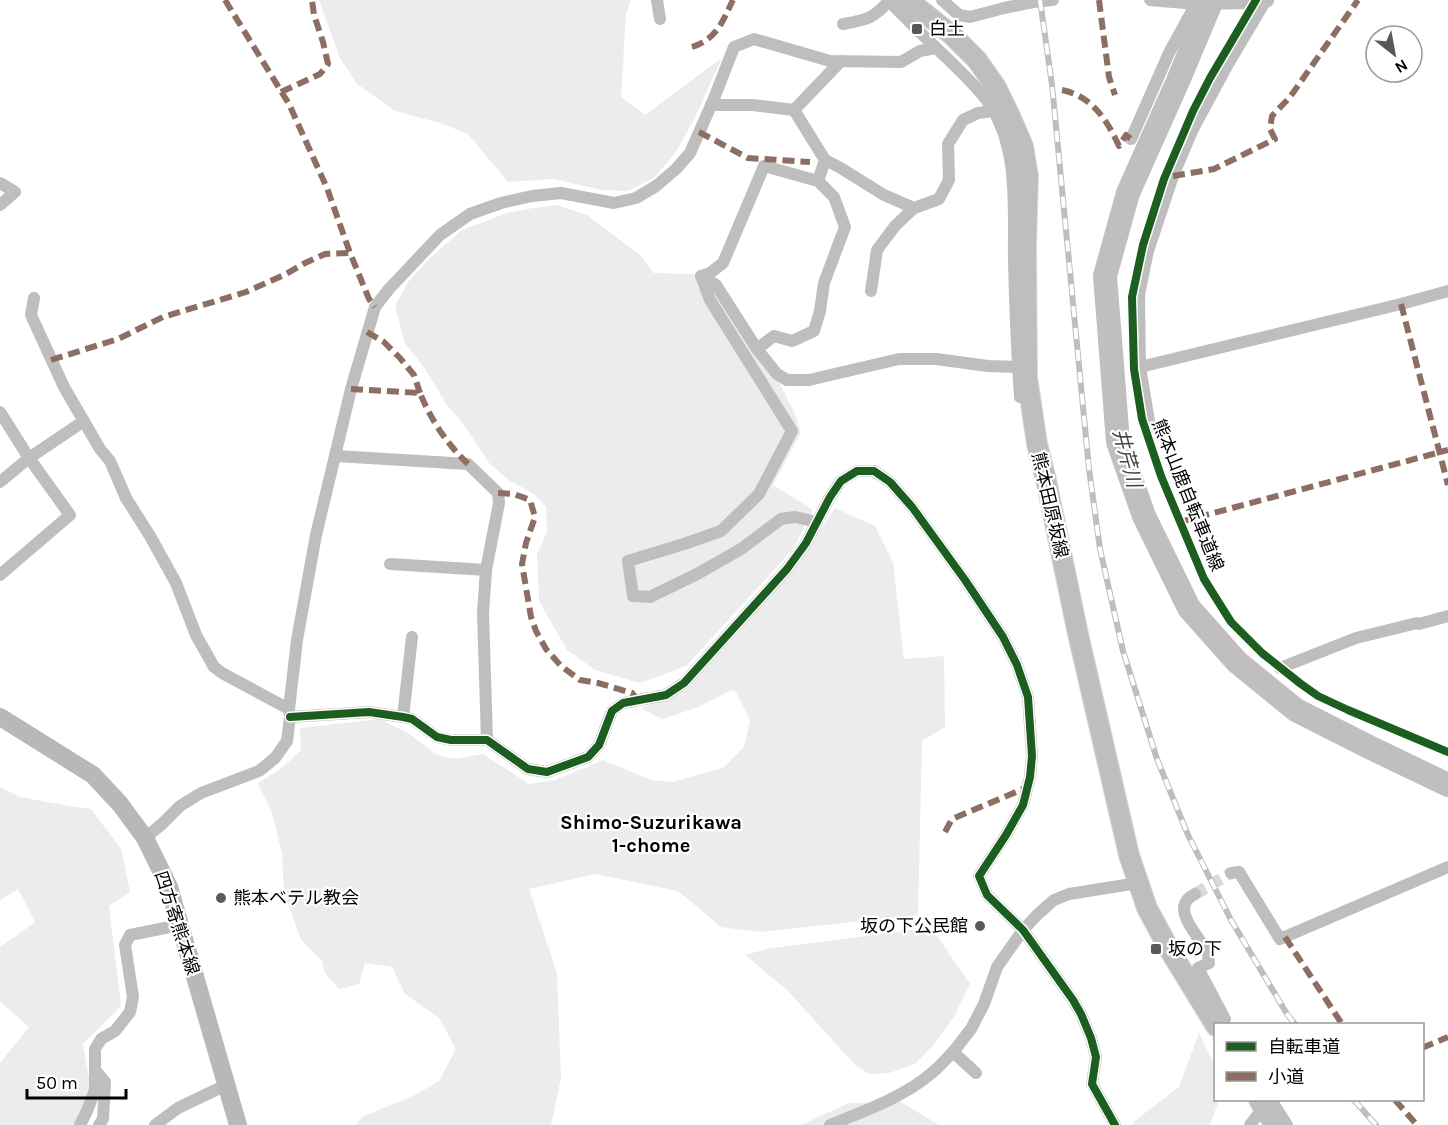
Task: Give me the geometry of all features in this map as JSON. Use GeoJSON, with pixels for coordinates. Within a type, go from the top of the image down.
{"type":"FeatureCollection","features":[{"type":"Feature","properties":{"kind":"main road","name":"熊本田原坂線"},"geometry":{"type":"LineString","coordinates":[[900,1],[952,35],[977,60],[996,87],[1023,146],[1028,176],[1027,377],[1037,444],[1115,797],[1129,855],[1147,908],[1169,949],[1221,1023]]}},
{"type":"Feature","properties":{"kind":"main road","name":"四方寄熊本線"},"geometry":{"type":"LineString","coordinates":[[0,717],[93,775],[120,804],[145,838],[169,887],[238,1125]]}},
{"type":"Feature","properties":{"kind":"main road"},"geometry":{"type":"LineString","coordinates":[[1264,1102],[1275,1125]]}},
{"type":"Feature","properties":{"kind":"street"},"geometry":{"type":"LineString","coordinates":[[657,0],[660,19]]}},
{"type":"Feature","properties":{"kind":"street"},"geometry":{"type":"LineString","coordinates":[[942,0],[959,15],[970,17],[1000,4],[1053,0]]}},
{"type":"Feature","properties":{"kind":"street"},"geometry":{"type":"LineString","coordinates":[[1150,0],[1264,1]]}},
{"type":"Feature","properties":{"kind":"street"},"geometry":{"type":"LineString","coordinates":[[843,24],[864,21],[900,1],[912,26],[971,82],[988,102],[1000,125],[1009,153],[1014,180],[1020,397]]}},
{"type":"Feature","properties":{"kind":"street"},"geometry":{"type":"LineString","coordinates":[[1150,427],[1140,367],[1139,295],[1148,251],[1173,176],[1193,129],[1264,1]]}},
{"type":"Feature","properties":{"kind":"street"},"geometry":{"type":"LineString","coordinates":[[1131,139],[1169,53],[1197,2]]}},
{"type":"Feature","properties":{"kind":"street"},"geometry":{"type":"LineString","coordinates":[[145,838],[180,806],[201,792],[259,771],[275,758],[287,741],[297,640],[316,535],[351,389],[375,307],[440,235],[470,214],[501,203],[532,196],[561,193],[614,203],[636,198],[656,186],[690,153],[734,47],[754,39],[830,61],[901,62],[920,51],[936,48]]}},
{"type":"Feature","properties":{"kind":"street"},"geometry":{"type":"LineString","coordinates":[[794,110],[841,61]]}},
{"type":"Feature","properties":{"kind":"street"},"geometry":{"type":"LineString","coordinates":[[711,105],[753,105],[794,110]]}},
{"type":"Feature","properties":{"kind":"street"},"geometry":{"type":"LineString","coordinates":[[794,110],[825,160],[884,195],[914,208]]}},
{"type":"Feature","properties":{"kind":"street"},"geometry":{"type":"LineString","coordinates":[[871,291],[877,250],[895,226],[914,208],[939,199],[949,180],[948,144],[963,120],[978,113],[993,111]]}},
{"type":"Feature","properties":{"kind":"street"},"geometry":{"type":"LineString","coordinates":[[818,182],[825,160]]}},
{"type":"Feature","properties":{"kind":"street"},"geometry":{"type":"LineString","coordinates":[[701,276],[710,273],[723,262],[764,166],[818,182],[834,197],[845,227],[824,283],[814,331],[792,340],[774,336],[757,349]]}},
{"type":"Feature","properties":{"kind":"street"},"geometry":{"type":"LineString","coordinates":[[0,183],[15,192],[0,205]]}},
{"type":"Feature","properties":{"kind":"street"},"geometry":{"type":"LineString","coordinates":[[701,276],[716,285],[757,349],[777,374],[787,380],[809,380],[899,359],[936,359],[988,366],[1018,367]]}},
{"type":"Feature","properties":{"kind":"street"},"geometry":{"type":"LineString","coordinates":[[701,276],[710,300],[792,431],[759,495],[721,531],[628,561],[633,596],[650,597],[699,573],[741,549],[781,519],[795,517],[817,522]]}},
{"type":"Feature","properties":{"kind":"street"},"geometry":{"type":"LineString","coordinates":[[1140,367],[1448,291]]}},
{"type":"Feature","properties":{"kind":"street"},"geometry":{"type":"LineString","coordinates":[[34,298],[31,315],[64,387],[100,449],[110,461],[126,498],[176,584],[196,635],[214,667],[222,674],[290,713],[369,712],[412,719],[437,737],[451,740],[487,741],[528,769],[547,771],[588,757],[599,745],[612,711],[623,703],[666,694],[684,683],[787,569],[806,543],[841,481],[857,471],[873,471],[890,482],[912,507],[965,580],[1003,637],[1017,665],[1028,697],[1032,756],[1030,777],[1023,805],[979,876],[987,894],[1023,930],[1081,1014],[1096,1057],[1092,1084],[1114,1125]]}},
{"type":"Feature","properties":{"kind":"street"},"geometry":{"type":"LineString","coordinates":[[0,412],[28,458],[70,515],[0,575]]}},
{"type":"Feature","properties":{"kind":"street"},"geometry":{"type":"LineString","coordinates":[[0,482],[28,458],[84,422]]}},
{"type":"Feature","properties":{"kind":"street"},"geometry":{"type":"LineString","coordinates":[[336,456],[468,464],[498,493],[499,503],[486,570],[483,613],[487,741]]}},
{"type":"Feature","properties":{"kind":"street"},"geometry":{"type":"LineString","coordinates":[[390,564],[486,570]]}},
{"type":"Feature","properties":{"kind":"street"},"geometry":{"type":"LineString","coordinates":[[1280,668],[1356,638],[1448,616]]}},
{"type":"Feature","properties":{"kind":"street"},"geometry":{"type":"LineString","coordinates":[[403,717],[412,637]]}},
{"type":"Feature","properties":{"kind":"street"},"geometry":{"type":"LineString","coordinates":[[1232,873],[1239,872],[1280,939],[1448,867]]}},
{"type":"Feature","properties":{"kind":"street"},"geometry":{"type":"LineString","coordinates":[[830,1125],[909,1090],[934,1072],[972,1029],[984,1004],[996,967],[1023,930],[1054,900],[1069,894],[1138,882]]}},
{"type":"Feature","properties":{"kind":"street"},"geometry":{"type":"LineString","coordinates":[[1195,894],[1185,903],[1184,911],[1208,954],[1209,963],[1198,968],[1222,1023]]}},
{"type":"Feature","properties":{"kind":"street"},"geometry":{"type":"LineString","coordinates":[[80,1125],[95,1090],[95,1049],[101,1039],[115,1031],[129,1012],[133,997],[125,945],[130,935],[180,926]]}},
{"type":"Feature","properties":{"kind":"street"},"geometry":{"type":"LineString","coordinates":[[952,1052],[976,1073]]}},
{"type":"Feature","properties":{"kind":"street"},"geometry":{"type":"LineString","coordinates":[[96,1071],[105,1082],[103,1119],[99,1125]]}},
{"type":"Feature","properties":{"kind":"street"},"geometry":{"type":"LineString","coordinates":[[155,1125],[178,1108],[226,1085]]}},
{"type":"Feature","properties":{"kind":"street"},"geometry":{"type":"LineString","coordinates":[[1250,1125],[1264,1102],[1287,1125]]}},
{"type":"Feature","properties":{"kind":"shaded area"},"geometry":{"type":"Polygon","coordinates":[[[319,0],[631,0],[626,14],[621,97],[645,115],[722,58],[676,152],[655,177],[628,191],[601,190],[554,179],[508,182],[468,134],[440,123],[395,111],[357,84],[340,58],[319,0]]]}},
{"type":"Feature","properties":{"kind":"shaded area"},"geometry":{"type":"Polygon","coordinates":[[[557,205],[587,215],[641,256],[654,273],[693,274],[721,283],[773,370],[795,414],[801,433],[773,485],[813,510],[793,549],[686,666],[640,683],[595,670],[567,650],[539,601],[537,554],[547,532],[546,507],[534,494],[510,481],[489,463],[405,343],[395,306],[408,282],[429,259],[462,230],[507,213],[557,205]]]}},
{"type":"Feature","properties":{"kind":"shaded area"},"geometry":{"type":"Polygon","coordinates":[[[835,508],[875,526],[893,563],[904,659],[944,656],[945,727],[922,741],[918,915],[760,932],[721,927],[678,891],[595,874],[529,889],[557,973],[561,1078],[551,1125],[356,1125],[362,1117],[415,1095],[439,1081],[456,1049],[439,1018],[405,994],[392,967],[365,963],[359,984],[339,989],[324,972],[323,962],[301,940],[284,892],[282,853],[272,813],[258,783],[283,767],[301,750],[300,728],[380,719],[411,735],[435,754],[453,759],[483,754],[529,784],[555,780],[603,760],[651,780],[672,782],[723,768],[744,747],[750,719],[734,689],[696,708],[662,719],[641,708],[687,689],[731,637],[793,571],[835,508]]]}},
{"type":"Feature","properties":{"kind":"shaded area"},"geometry":{"type":"Polygon","coordinates":[[[0,787],[20,797],[91,809],[121,849],[130,892],[109,906],[121,1006],[83,1044],[91,1090],[84,1125],[0,1125],[0,1063],[29,1027],[0,1002],[0,947],[35,922],[18,889],[0,900],[0,787]]]}},
{"type":"Feature","properties":{"kind":"shaded area"},"geometry":{"type":"Polygon","coordinates":[[[911,930],[937,936],[970,984],[955,1015],[935,1043],[915,1064],[889,1073],[869,1074],[856,1066],[788,991],[745,955],[767,949],[911,930]]]}},
{"type":"Feature","properties":{"kind":"shaded area"},"geometry":{"type":"Polygon","coordinates":[[[1199,1033],[1214,1064],[1214,1101],[1219,1101],[1210,1125],[1133,1125],[1132,1123],[1179,1087],[1199,1033]]]}},
{"type":"Feature","properties":{"kind":"shaded area"},"geometry":{"type":"Polygon","coordinates":[[[901,1102],[939,1125],[801,1125],[849,1103],[901,1102]]]}},
{"type":"Feature","properties":{"kind":"waterway","name":"井芹川"},"geometry":{"type":"LineString","coordinates":[[1212,0],[1128,193],[1105,276],[1118,442],[1144,516],[1189,608],[1237,662],[1296,710],[1448,785]]}},
{"type":"Feature","properties":{"kind":"tunnel"},"geometry":{"type":"LineString","coordinates":[[1195,894],[1231,873]]}},
{"type":"Feature","properties":{"kind":"railway"},"geometry":{"type":"LineString","coordinates":[[1040,0],[1052,85],[1089,469],[1100,549],[1123,651],[1157,759],[1188,835],[1231,920],[1294,1023]]}},
{"type":"Feature","properties":{"kind":"railway"},"geometry":{"type":"LineString","coordinates":[[1355,1101],[1376,1125]]}},
{"type":"Feature","properties":{"kind":"marked path"},"geometry":{"type":"LineString","coordinates":[[225,0],[289,104],[327,188],[369,299],[375,307]]}},
{"type":"Feature","properties":{"kind":"marked path"},"geometry":{"type":"LineString","coordinates":[[281,92],[320,74],[328,64],[312,0]]}},
{"type":"Feature","properties":{"kind":"marked path"},"geometry":{"type":"LineString","coordinates":[[692,47],[713,34],[733,0]]}},
{"type":"Feature","properties":{"kind":"marked path"},"geometry":{"type":"LineString","coordinates":[[1099,0],[1109,77],[1115,95]]}},
{"type":"Feature","properties":{"kind":"marked path"},"geometry":{"type":"LineString","coordinates":[[1173,176],[1214,169],[1275,139],[1270,129],[1272,116],[1290,97],[1358,0]]}},
{"type":"Feature","properties":{"kind":"marked path"},"geometry":{"type":"LineString","coordinates":[[1062,90],[1082,98],[1097,110],[1104,118],[1119,146],[1126,135],[1131,139]]}},
{"type":"Feature","properties":{"kind":"marked path"},"geometry":{"type":"LineString","coordinates":[[699,132],[748,158],[810,162]]}},
{"type":"Feature","properties":{"kind":"marked path"},"geometry":{"type":"LineString","coordinates":[[51,360],[118,339],[163,317],[246,292],[325,254],[350,253]]}},
{"type":"Feature","properties":{"kind":"marked path"},"geometry":{"type":"LineString","coordinates":[[1401,304],[1448,485]]}},
{"type":"Feature","properties":{"kind":"marked path"},"geometry":{"type":"LineString","coordinates":[[367,332],[384,342],[400,358],[414,375],[420,393]]}},
{"type":"Feature","properties":{"kind":"marked path"},"geometry":{"type":"LineString","coordinates":[[351,389],[420,393],[440,431],[468,464]]}},
{"type":"Feature","properties":{"kind":"marked path"},"geometry":{"type":"LineString","coordinates":[[1180,522],[1448,450]]}},
{"type":"Feature","properties":{"kind":"marked path"},"geometry":{"type":"LineString","coordinates":[[498,493],[514,494],[530,500],[535,517],[522,564],[531,617],[546,649],[561,666],[580,680],[632,693],[637,699]]}},
{"type":"Feature","properties":{"kind":"marked path"},"geometry":{"type":"LineString","coordinates":[[945,832],[952,819],[1028,787]]}},
{"type":"Feature","properties":{"kind":"marked path"},"geometry":{"type":"LineString","coordinates":[[1285,937],[1341,1023]]}},
{"type":"Feature","properties":{"kind":"marked path"},"geometry":{"type":"LineString","coordinates":[[1424,1047],[1448,1037]]}},
{"type":"Feature","properties":{"kind":"marked path"},"geometry":{"type":"LineString","coordinates":[[1396,1101],[1417,1125]]}},
{"type":"Feature","properties":{"kind":"cycle path","name":"熊本山鹿自転車道線"},"geometry":{"type":"LineString","coordinates":[[1256,0],[1193,111],[1164,179],[1143,245],[1132,297],[1134,369],[1142,419],[1161,476],[1204,579],[1231,622],[1262,653],[1318,696],[1448,752]]}},
{"type":"Feature","properties":{"kind":"cycle path"},"geometry":{"type":"LineString","coordinates":[[290,717],[369,712],[403,717],[412,719],[437,737],[451,740],[487,740],[528,769],[547,772],[588,757],[599,745],[612,711],[623,703],[666,695],[684,683],[787,569],[806,543],[841,481],[857,471],[874,471],[890,482],[912,507],[1003,637],[1017,665],[1028,697],[1032,756],[1030,777],[1023,805],[979,876],[987,895],[1023,930],[1081,1014],[1096,1057],[1092,1084],[1115,1125]]}},
{"type":"Feature","properties":{"kind":"place","name":"白土"},"geometry":{"type":"Point","coordinates":[917,29]}},
{"type":"Feature","properties":{"kind":"place","name":"熊本ベテル教会"},"geometry":{"type":"Point","coordinates":[221,898]}},
{"type":"Feature","properties":{"kind":"place","name":"坂の下公民館"},"geometry":{"type":"Point","coordinates":[980,926]}},
{"type":"Feature","properties":{"kind":"place","name":"坂の下"},"geometry":{"type":"Point","coordinates":[1156,949]}},
{"type":"Feature","properties":{"kind":"district","name":"Shimo-Suzurikawa 1-chome"},"geometry":{"type":"Point","coordinates":[651,834]}}]}
